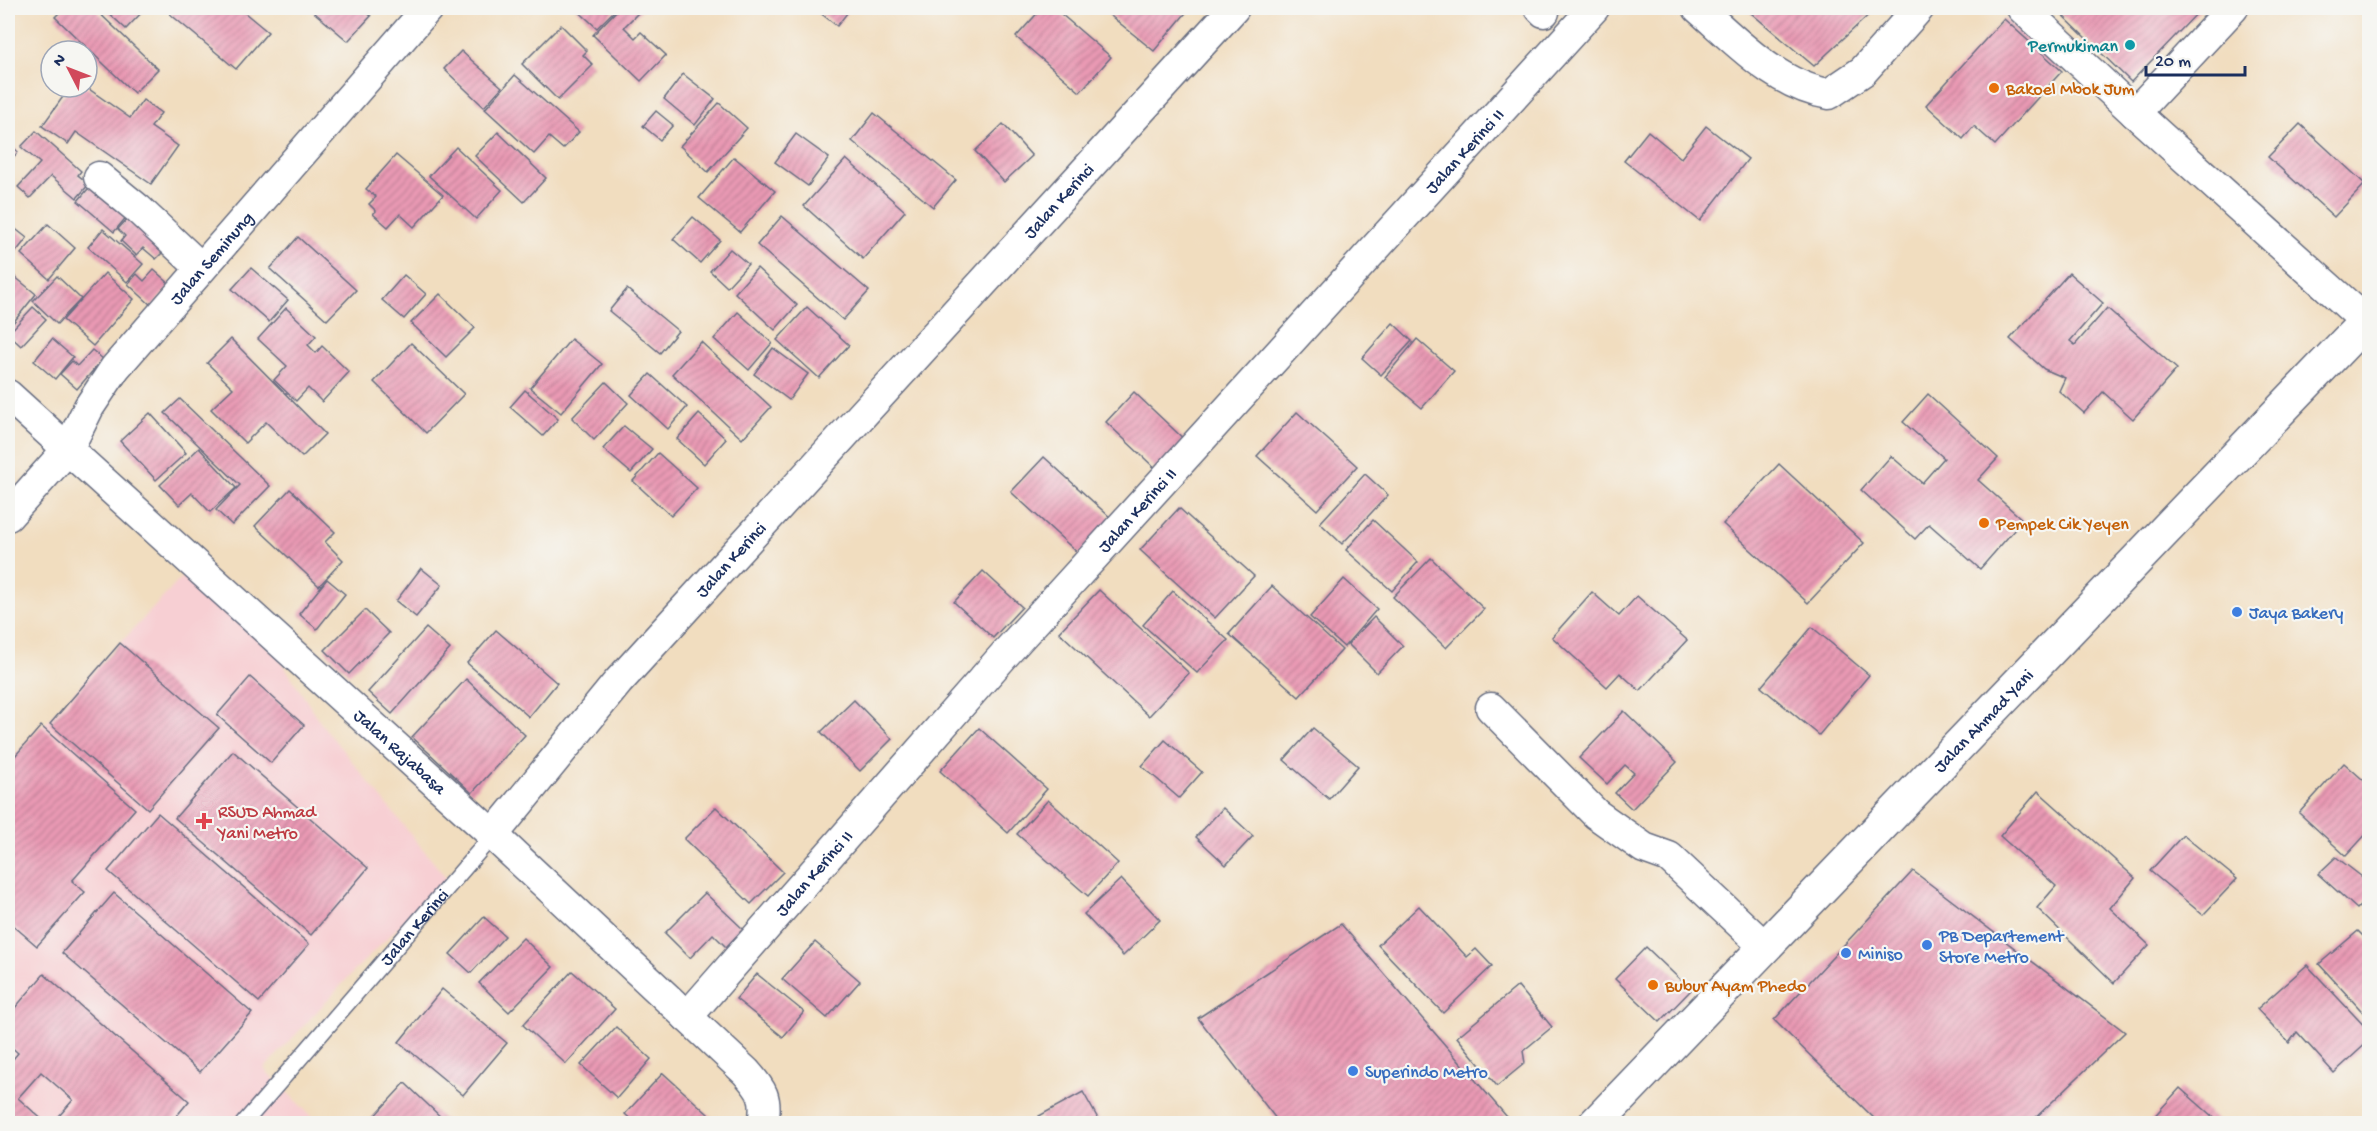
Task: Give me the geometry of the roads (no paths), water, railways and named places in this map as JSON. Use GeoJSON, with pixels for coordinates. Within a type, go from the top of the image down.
{"type":"FeatureCollection","features":[{"type":"Feature","properties":{"kind":"main road","name":"Jalan Ahmad Yani"},"geometry":{"type":"LineString","coordinates":[[1595,1124],[2368,321]]}},
{"type":"Feature","properties":{"kind":"street","name":"Jalan Seminung"},"geometry":{"type":"LineString","coordinates":[[8,516],[68,448],[89,407],[115,369],[428,8]]}},
{"type":"Feature","properties":{"kind":"street","name":"Jalan Kerinci"},"geometry":{"type":"LineString","coordinates":[[493,834],[618,682],[1234,8]]}},
{"type":"Feature","properties":{"kind":"street","name":"Jalan Kerinci II"},"geometry":{"type":"LineString","coordinates":[[687,1017],[1005,654],[1594,8]]}},
{"type":"Feature","properties":{"kind":"street"},"geometry":{"type":"LineString","coordinates":[[1698,8],[1753,56],[1794,84],[1813,92],[1829,94],[1863,71],[1919,8]]}},
{"type":"Feature","properties":{"kind":"street"},"geometry":{"type":"LineString","coordinates":[[2022,8],[2134,113],[2368,321]]}},
{"type":"Feature","properties":{"kind":"street"},"geometry":{"type":"LineString","coordinates":[[2134,113],[2233,8]]}},
{"type":"Feature","properties":{"kind":"street"},"geometry":{"type":"LineString","coordinates":[[99,177],[138,209],[201,268]]}},
{"type":"Feature","properties":{"kind":"street","name":"Jalan Rajabasa"},"geometry":{"type":"LineString","coordinates":[[8,395],[493,834],[761,1088],[766,1108],[763,1124]]}},
{"type":"Feature","properties":{"kind":"street"},"geometry":{"type":"LineString","coordinates":[[1491,708],[1596,814],[1644,848],[1669,856],[1764,946]]}},
{"type":"Feature","properties":{"kind":"lane","name":"Jalan Kerinci"},"geometry":{"type":"LineString","coordinates":[[243,1124],[493,834]]}},
{"type":"Feature","properties":{"kind":"place","name":"Permukiman"},"geometry":{"type":"Point","coordinates":[2130,45]}},
{"type":"Feature","properties":{"kind":"place","name":"Bakoel Mbok Jum"},"geometry":{"type":"Point","coordinates":[1994,88]}},
{"type":"Feature","properties":{"kind":"place","name":"Pempek Cik Yeyen"},"geometry":{"type":"Point","coordinates":[1984,523]}},
{"type":"Feature","properties":{"kind":"place","name":"Jaya Bakery"},"geometry":{"type":"Point","coordinates":[2237,612]}},
{"type":"Feature","properties":{"kind":"place","name":"RSUD Ahmad Yani Metro"},"geometry":{"type":"Point","coordinates":[204,821]}},
{"type":"Feature","properties":{"kind":"place","name":"PB Departement Store Metro"},"geometry":{"type":"Point","coordinates":[1927,945]}},
{"type":"Feature","properties":{"kind":"place","name":"Miniso"},"geometry":{"type":"Point","coordinates":[1846,953]}},
{"type":"Feature","properties":{"kind":"place","name":"Bubur Ayam Phedo"},"geometry":{"type":"Point","coordinates":[1653,985]}},
{"type":"Feature","properties":{"kind":"place","name":"Superindo Metro"},"geometry":{"type":"Point","coordinates":[1353,1071]}}]}
